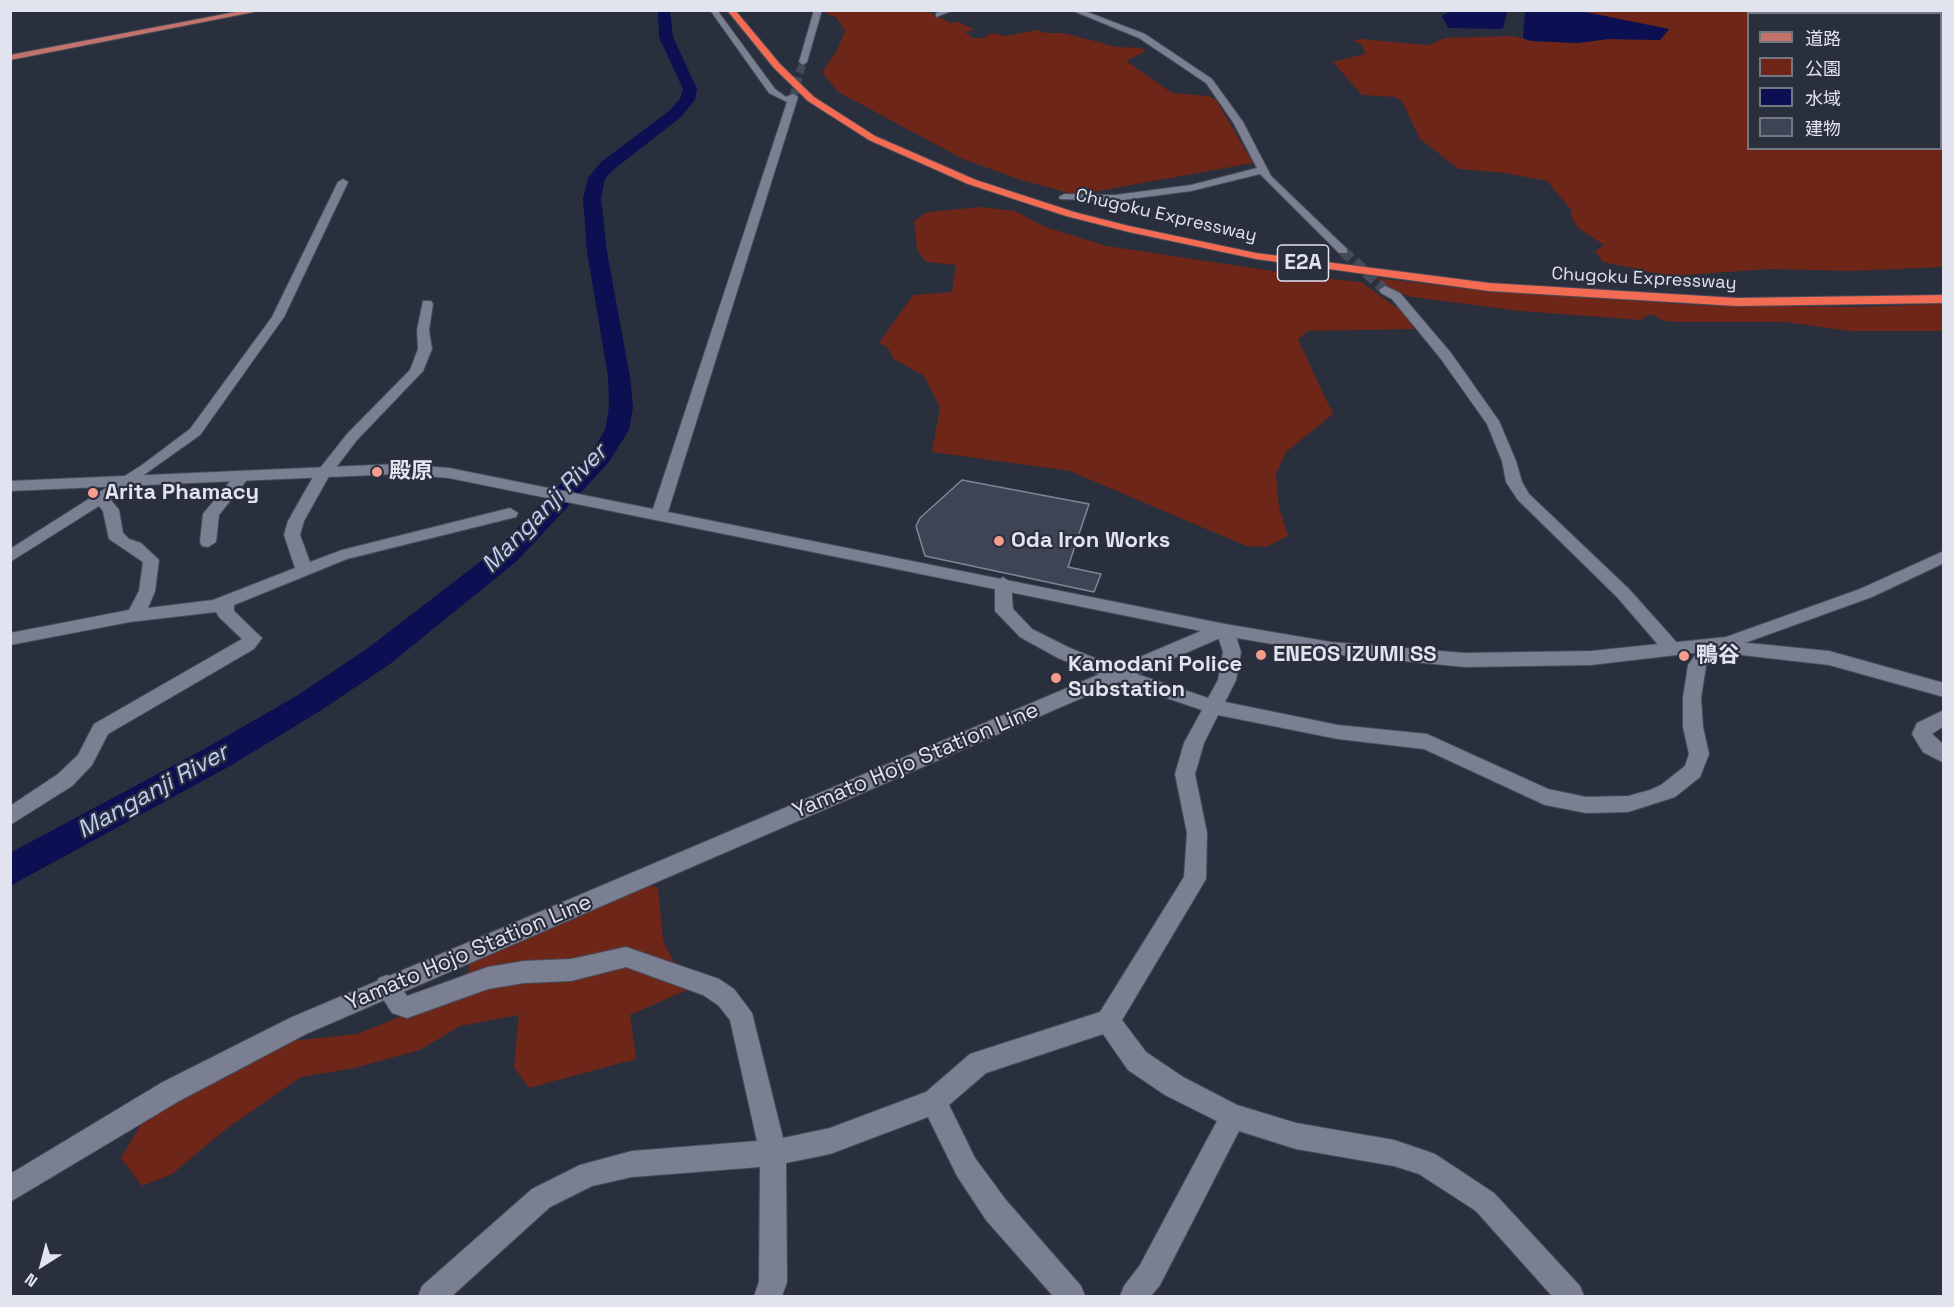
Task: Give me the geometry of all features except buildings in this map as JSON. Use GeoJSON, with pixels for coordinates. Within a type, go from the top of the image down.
{"type":"FeatureCollection","features":[{"type":"Feature","properties":{"kind":"highway","name":"Chugoku Expressway"},"geometry":{"type":"LineString","coordinates":[[730,10],[777,66],[811,99],[872,138],[972,182],[1059,211],[1129,229],[1327,267],[1501,288],[1737,302],[1944,299]]}},
{"type":"Feature","properties":{"kind":"highway","name":"Chugoku Expressway"},"geometry":{"type":"LineString","coordinates":[[744,10],[805,80],[846,111],[886,134],[985,177],[1136,222],[1327,259],[1563,285],[1735,292],[1944,290]]}},
{"type":"Feature","properties":{"kind":"main road"},"geometry":{"type":"LineString","coordinates":[[10,58],[261,10]]}},
{"type":"Feature","properties":{"kind":"street"},"geometry":{"type":"LineString","coordinates":[[659,515],[792,99],[783,99],[772,91],[713,10]]}},
{"type":"Feature","properties":{"kind":"street"},"geometry":{"type":"LineString","coordinates":[[803,62],[818,10]]}},
{"type":"Feature","properties":{"kind":"street"},"geometry":{"type":"LineString","coordinates":[[939,15],[951,10]]}},
{"type":"Feature","properties":{"kind":"street"},"geometry":{"type":"LineString","coordinates":[[1074,10],[1142,36],[1209,81],[1238,122],[1263,170],[1286,199],[1343,250]]}},
{"type":"Feature","properties":{"kind":"street"},"geometry":{"type":"LineString","coordinates":[[1064,197],[1115,198],[1191,188],[1263,170]]}},
{"type":"Feature","properties":{"kind":"street"},"geometry":{"type":"LineString","coordinates":[[10,557],[127,481],[195,432],[258,348],[278,317],[344,182]]}},
{"type":"Feature","properties":{"kind":"street"},"geometry":{"type":"LineString","coordinates":[[1385,290],[1396,296],[1423,329],[1494,424],[1509,461],[1514,482],[1523,497],[1623,593],[1673,650]]}},
{"type":"Feature","properties":{"kind":"street"},"geometry":{"type":"LineString","coordinates":[[304,569],[292,535],[303,507],[369,418],[416,371],[425,349],[423,330],[427,304]]}},
{"type":"Feature","properties":{"kind":"street"},"geometry":{"type":"LineString","coordinates":[[10,486],[397,469],[448,472],[1003,583],[1225,630],[1331,648],[1466,660],[1591,658],[1720,645],[1866,593],[1944,556]]}},
{"type":"Feature","properties":{"kind":"street"},"geometry":{"type":"LineString","coordinates":[[208,542],[211,514],[242,476]]}},
{"type":"Feature","properties":{"kind":"street"},"geometry":{"type":"LineString","coordinates":[[101,498],[111,510],[116,535],[123,543],[135,547],[152,560],[147,591],[135,616]]}},
{"type":"Feature","properties":{"kind":"street"},"geometry":{"type":"LineString","coordinates":[[10,639],[225,602],[342,555],[510,513]]}},
{"type":"Feature","properties":{"kind":"street"},"geometry":{"type":"LineString","coordinates":[[1003,583],[1004,611],[1026,633],[1064,653],[1116,674],[1215,707],[1338,732],[1427,741],[1545,797],[1586,805],[1628,804],[1668,791],[1693,771],[1699,754],[1692,727],[1692,698],[1697,665],[1707,652],[1720,645],[1829,658],[1944,690]]}},
{"type":"Feature","properties":{"kind":"street"},"geometry":{"type":"LineString","coordinates":[[10,817],[65,780],[85,760],[101,729],[248,644],[253,638],[225,613],[225,602]]}},
{"type":"Feature","properties":{"kind":"street"},"geometry":{"type":"LineString","coordinates":[[432,1296],[541,1198],[590,1174],[632,1164],[773,1153],[830,1141],[934,1102],[979,1063],[1108,1021],[1195,879],[1198,856],[1197,833],[1185,774],[1194,743],[1215,707],[1227,680],[1232,651],[1225,630]]}},
{"type":"Feature","properties":{"kind":"street","name":"Yamato Hojo Station Line"},"geometry":{"type":"LineString","coordinates":[[10,1189],[170,1092],[298,1026],[387,986],[671,868],[1116,674],[1225,630]]}},
{"type":"Feature","properties":{"kind":"street"},"geometry":{"type":"LineString","coordinates":[[1944,717],[1924,728],[1922,734],[1930,747],[1944,755]]}},
{"type":"Feature","properties":{"kind":"street"},"geometry":{"type":"LineString","coordinates":[[387,986],[400,1005],[407,1007],[502,975],[571,970],[626,957],[711,987],[733,1004],[740,1013],[753,1054],[755,1082],[773,1153],[773,1282],[768,1296]]}},
{"type":"Feature","properties":{"kind":"street"},"geometry":{"type":"LineString","coordinates":[[1108,1021],[1137,1061],[1174,1086],[1233,1116],[1296,1136],[1394,1153],[1426,1163],[1485,1202],[1570,1296]]}},
{"type":"Feature","properties":{"kind":"street"},"geometry":{"type":"LineString","coordinates":[[934,1102],[966,1167],[996,1210],[1071,1296]]}},
{"type":"Feature","properties":{"kind":"street"},"geometry":{"type":"LineString","coordinates":[[1134,1296],[1150,1275],[1233,1116]]}},
{"type":"Feature","properties":{"kind":"green space"},"geometry":{"type":"Polygon","coordinates":[[[828,11],[926,11],[951,23],[959,22],[975,30],[965,32],[973,38],[984,38],[992,33],[1006,36],[1037,30],[1046,33],[1063,33],[1117,47],[1141,48],[1146,51],[1126,61],[1172,93],[1209,96],[1216,100],[1253,163],[1076,195],[1018,179],[963,159],[838,92],[822,72],[837,51],[845,31],[837,18],[825,13],[828,11]]]}},
{"type":"Feature","properties":{"kind":"green space"},"geometry":{"type":"Polygon","coordinates":[[[1580,11],[1943,11],[1943,267],[1851,271],[1771,269],[1668,276],[1603,262],[1595,251],[1604,245],[1578,228],[1572,218],[1571,210],[1547,181],[1504,173],[1459,169],[1420,139],[1402,101],[1395,97],[1362,95],[1333,62],[1365,54],[1362,45],[1353,40],[1361,39],[1429,45],[1445,38],[1513,36],[1531,41],[1578,43],[1608,39],[1660,40],[1669,30],[1580,11]]]}},
{"type":"Feature","properties":{"kind":"green space"},"geometry":{"type":"Polygon","coordinates":[[[981,207],[1015,211],[1045,227],[1107,246],[1312,277],[1361,282],[1404,313],[1414,329],[1307,331],[1298,340],[1333,414],[1286,452],[1276,474],[1279,508],[1288,536],[1266,547],[1246,546],[1070,471],[932,452],[940,407],[924,376],[894,359],[887,347],[879,343],[913,295],[952,292],[956,265],[926,262],[917,250],[914,221],[927,212],[981,207]]]}},
{"type":"Feature","properties":{"kind":"green space"},"geometry":{"type":"Polygon","coordinates":[[[1374,278],[1482,290],[1695,305],[1857,307],[1943,304],[1943,331],[1850,331],[1785,322],[1680,322],[1664,321],[1653,315],[1648,315],[1641,320],[1520,311],[1412,297],[1397,292],[1374,278]]]}},
{"type":"Feature","properties":{"kind":"green space"},"geometry":{"type":"Polygon","coordinates":[[[649,884],[658,888],[663,940],[687,990],[630,1015],[636,1059],[529,1088],[514,1067],[519,1015],[460,1026],[420,1050],[354,1068],[301,1077],[226,1129],[172,1174],[142,1186],[121,1158],[146,1116],[289,1037],[300,1040],[357,1034],[400,1017],[469,971],[468,961],[649,884]]]}},
{"type":"Feature","properties":{"kind":"water"},"geometry":{"type":"Polygon","coordinates":[[[1450,11],[1507,11],[1503,29],[1448,28],[1442,16],[1450,11]]]}},
{"type":"Feature","properties":{"kind":"water"},"geometry":{"type":"Polygon","coordinates":[[[1525,11],[1580,11],[1669,29],[1660,40],[1608,39],[1578,43],[1531,41],[1523,38],[1525,11]]]}},
{"type":"Feature","properties":{"kind":"waterway","name":"Manganji River"},"geometry":{"type":"LineString","coordinates":[[10,871],[218,757],[309,703],[379,656],[508,554],[600,457],[617,430],[621,407],[619,377],[597,252],[592,198],[597,178],[607,166],[675,114],[687,100],[690,89],[666,37],[664,10]]}},
{"type":"Feature","properties":{"kind":"tunnel"},"geometry":{"type":"LineString","coordinates":[[793,97],[803,62]]}},
{"type":"Feature","properties":{"kind":"tunnel"},"geometry":{"type":"LineString","coordinates":[[1343,251],[1385,290]]}},
{"type":"Feature","properties":{"kind":"place","name":"殿原"},"geometry":{"type":"Point","coordinates":[377,472]}},
{"type":"Feature","properties":{"kind":"place","name":"Arita Phamacy"},"geometry":{"type":"Point","coordinates":[93,493]}},
{"type":"Feature","properties":{"kind":"place","name":"Oda Iron Works"},"geometry":{"type":"Point","coordinates":[999,541]}},
{"type":"Feature","properties":{"kind":"place","name":"ENEOS IZUMI SS"},"geometry":{"type":"Point","coordinates":[1261,655]}},
{"type":"Feature","properties":{"kind":"place","name":"鴨谷"},"geometry":{"type":"Point","coordinates":[1684,656]}},
{"type":"Feature","properties":{"kind":"place","name":"Kamodani Police Substation"},"geometry":{"type":"Point","coordinates":[1056,678]}}]}
